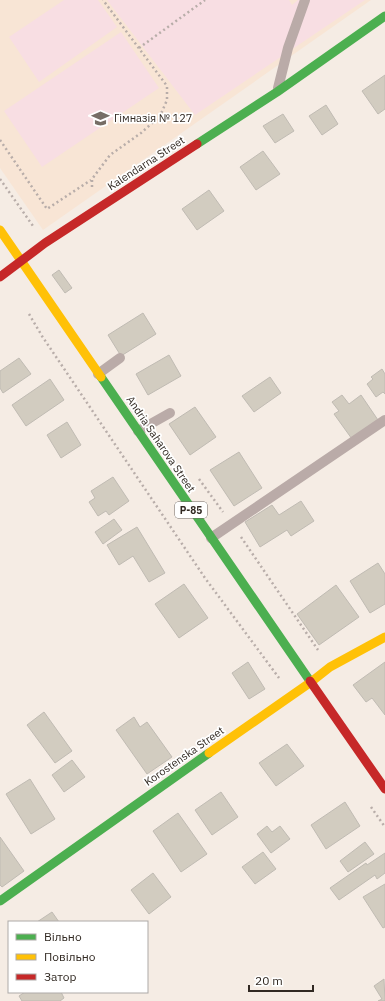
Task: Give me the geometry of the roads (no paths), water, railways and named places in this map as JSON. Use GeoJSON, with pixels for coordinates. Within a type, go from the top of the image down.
{"type":"FeatureCollection","features":[{"type":"Feature","properties":{"kind":"street","name":"Kalendarna Street"},"geometry":{"type":"LineString","coordinates":[[0,277],[20,261],[92,212],[277,92],[385,16]]}},
{"type":"Feature","properties":{"kind":"street","name":"Andria Saharova Street"},"geometry":{"type":"LineString","coordinates":[[0,230],[385,789]]}},
{"type":"Feature","properties":{"kind":"street","name":"Korostenska Street"},"geometry":{"type":"LineString","coordinates":[[0,901],[311,682],[330,667],[385,637]]}},
{"type":"Feature","properties":{"kind":"lane"},"geometry":{"type":"LineString","coordinates":[[277,92],[288,48],[305,0]]}},
{"type":"Feature","properties":{"kind":"lane"},"geometry":{"type":"LineString","coordinates":[[98,374],[120,358]]}},
{"type":"Feature","properties":{"kind":"lane"},"geometry":{"type":"LineString","coordinates":[[138,431],[170,413]]}},
{"type":"Feature","properties":{"kind":"lane"},"geometry":{"type":"LineString","coordinates":[[211,538],[385,420]]}},
{"type":"Feature","properties":{"kind":"place","name":"Гімназія № 127"},"geometry":{"type":"Point","coordinates":[101,118]}}]}
